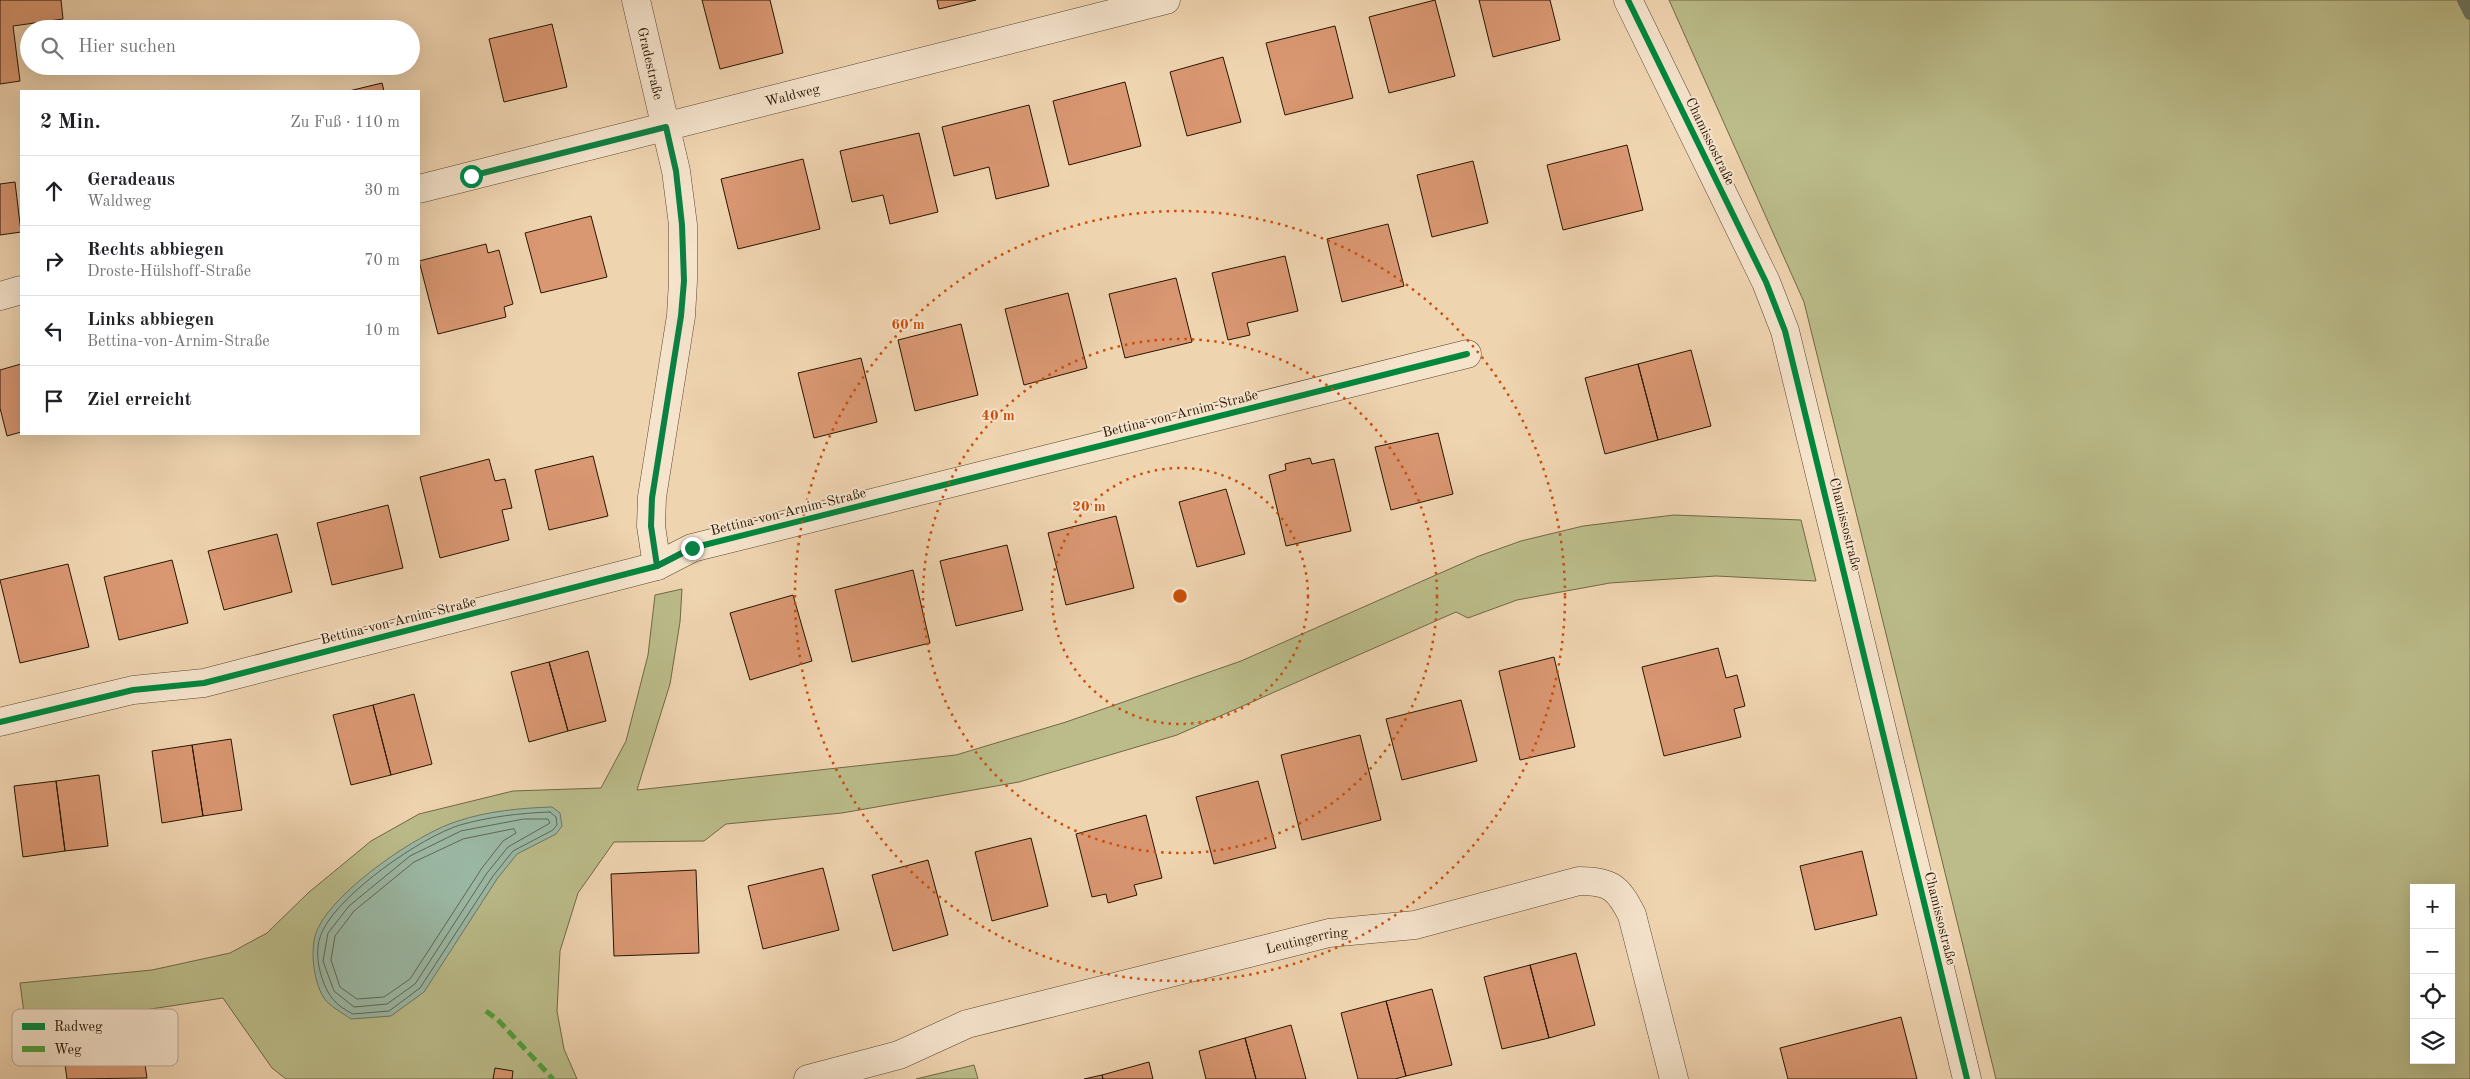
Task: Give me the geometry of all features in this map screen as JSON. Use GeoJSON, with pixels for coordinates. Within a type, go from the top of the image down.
{"type":"FeatureCollection","features":[{"type":"Feature","properties":{"kind":"street","name":"Gradestraße"},"geometry":{"type":"LineString","coordinates":[[636,0],[676,171],[682,225],[684,281],[681,316],[652,498],[651,526],[657,566]]}},
{"type":"Feature","properties":{"kind":"street","name":"Waldweg"},"geometry":{"type":"LineString","coordinates":[[420,189],[1166,0]]}},
{"type":"Feature","properties":{"kind":"street","name":"Chamissostraße"},"geometry":{"type":"LineString","coordinates":[[1628,0],[1766,282],[1783,324],[1967,1079]]}},
{"type":"Feature","properties":{"kind":"street"},"geometry":{"type":"LineString","coordinates":[[0,296],[20,290]]}},
{"type":"Feature","properties":{"kind":"street","name":"Bettina-von-Arnim-Straße"},"geometry":{"type":"LineString","coordinates":[[0,722],[134,690],[204,683],[657,566],[692,548],[1467,354]]}},
{"type":"Feature","properties":{"kind":"street","name":"Leutingerring"},"geometry":{"type":"LineString","coordinates":[[808,1079],[899,1055],[967,1024],[1329,933],[1414,924],[1579,881],[1599,881],[1614,888],[1623,897],[1632,915],[1674,1079]]}},
{"type":"Feature","properties":{"kind":"green space"},"geometry":{"type":"Polygon","coordinates":[[[1669,0],[2470,0],[2470,1079],[1996,1079],[1804,302],[1669,0]]]}},
{"type":"Feature","properties":{"kind":"green space"},"geometry":{"type":"Polygon","coordinates":[[[1674,515],[1801,520],[1816,581],[1716,576],[1610,583],[1517,600],[1468,618],[1456,612],[1177,735],[1019,782],[842,813],[726,824],[704,841],[614,842],[578,893],[560,951],[557,1011],[564,1049],[577,1079],[286,1079],[272,1068],[223,998],[151,1009],[23,1009],[20,983],[152,970],[230,953],[267,933],[308,893],[371,841],[419,814],[513,791],[601,788],[626,741],[648,655],[655,595],[682,589],[680,622],[670,684],[637,790],[956,755],[1066,722],[1241,661],[1479,556],[1521,541],[1583,526],[1674,515]]]}},
{"type":"Feature","properties":{"kind":"green space"},"geometry":{"type":"Polygon","coordinates":[[[974,1065],[978,1079],[916,1079],[974,1065]]]}},
{"type":"Feature","properties":{"kind":"water"},"geometry":{"type":"Polygon","coordinates":[[[552,807],[560,813],[562,826],[556,834],[517,854],[497,879],[424,992],[391,1016],[351,1019],[326,1001],[320,991],[315,973],[313,954],[315,935],[328,913],[360,881],[401,850],[441,827],[481,815],[528,808],[552,807]]]}},
{"type":"Feature","properties":{"kind":"building"},"geometry":{"type":"Polygon","coordinates":[[[0,0],[61,0],[63,19],[20,20],[20,25],[13,26],[20,81],[0,84],[0,0]]]}},
{"type":"Feature","properties":{"kind":"building"},"geometry":{"type":"Polygon","coordinates":[[[702,0],[770,0],[783,53],[720,69],[702,0]]]}},
{"type":"Feature","properties":{"kind":"building"},"geometry":{"type":"Polygon","coordinates":[[[937,0],[976,0],[939,9],[937,0]]]}},
{"type":"Feature","properties":{"kind":"building"},"geometry":{"type":"Polygon","coordinates":[[[1435,0],[1455,76],[1389,93],[1369,17],[1435,0]]]}},
{"type":"Feature","properties":{"kind":"building"},"geometry":{"type":"Polygon","coordinates":[[[1479,0],[1550,0],[1560,40],[1493,57],[1479,0]]]}},
{"type":"Feature","properties":{"kind":"building"},"geometry":{"type":"Polygon","coordinates":[[[552,24],[567,87],[504,102],[489,39],[552,24]]]}},
{"type":"Feature","properties":{"kind":"building"},"geometry":{"type":"Polygon","coordinates":[[[1335,26],[1353,98],[1285,115],[1266,43],[1335,26]]]}},
{"type":"Feature","properties":{"kind":"building"},"geometry":{"type":"Polygon","coordinates":[[[1223,57],[1241,122],[1187,136],[1170,72],[1223,57]]]}},
{"type":"Feature","properties":{"kind":"building"},"geometry":{"type":"Polygon","coordinates":[[[1125,82],[1141,146],[1069,165],[1053,101],[1125,82]]]}},
{"type":"Feature","properties":{"kind":"building"},"geometry":{"type":"Polygon","coordinates":[[[382,83],[384,90],[353,90],[382,83]]]}},
{"type":"Feature","properties":{"kind":"building"},"geometry":{"type":"Polygon","coordinates":[[[1029,105],[1049,186],[996,199],[989,167],[954,176],[942,127],[1029,105]]]}},
{"type":"Feature","properties":{"kind":"building"},"geometry":{"type":"Polygon","coordinates":[[[919,133],[938,212],[890,224],[883,195],[852,202],[840,151],[919,133]]]}},
{"type":"Feature","properties":{"kind":"building"},"geometry":{"type":"Polygon","coordinates":[[[1627,145],[1643,210],[1563,230],[1547,165],[1627,145]]]}},
{"type":"Feature","properties":{"kind":"building"},"geometry":{"type":"Polygon","coordinates":[[[803,159],[820,229],[738,249],[721,179],[803,159]]]}},
{"type":"Feature","properties":{"kind":"building"},"geometry":{"type":"Polygon","coordinates":[[[1473,161],[1488,223],[1432,237],[1417,175],[1473,161]]]}},
{"type":"Feature","properties":{"kind":"building"},"geometry":{"type":"Polygon","coordinates":[[[15,182],[20,232],[0,235],[0,184],[15,182]]]}},
{"type":"Feature","properties":{"kind":"building"},"geometry":{"type":"Polygon","coordinates":[[[591,216],[607,277],[541,293],[525,233],[591,216]]]}},
{"type":"Feature","properties":{"kind":"building"},"geometry":{"type":"Polygon","coordinates":[[[1388,224],[1404,286],[1342,302],[1327,239],[1388,224]]]}},
{"type":"Feature","properties":{"kind":"building"},"geometry":{"type":"Polygon","coordinates":[[[486,244],[488,253],[499,250],[513,304],[504,307],[506,317],[438,334],[420,261],[486,244]]]}},
{"type":"Feature","properties":{"kind":"building"},"geometry":{"type":"Polygon","coordinates":[[[1285,256],[1298,311],[1247,323],[1250,335],[1228,340],[1212,273],[1285,256]]]}},
{"type":"Feature","properties":{"kind":"building"},"geometry":{"type":"Polygon","coordinates":[[[1176,278],[1192,342],[1125,358],[1109,294],[1176,278]]]}},
{"type":"Feature","properties":{"kind":"building"},"geometry":{"type":"Polygon","coordinates":[[[1068,293],[1087,368],[1024,385],[1005,309],[1068,293]]]}},
{"type":"Feature","properties":{"kind":"building"},"geometry":{"type":"Polygon","coordinates":[[[961,324],[978,395],[915,411],[898,340],[961,324]]]}},
{"type":"Feature","properties":{"kind":"building"},"geometry":{"type":"Polygon","coordinates":[[[1691,350],[1711,426],[1658,440],[1638,364],[1691,350]]]}},
{"type":"Feature","properties":{"kind":"building"},"geometry":{"type":"Polygon","coordinates":[[[861,358],[877,422],[814,438],[798,373],[861,358]]]}},
{"type":"Feature","properties":{"kind":"building"},"geometry":{"type":"Polygon","coordinates":[[[20,364],[20,432],[7,436],[0,408],[0,370],[20,364]]]}},
{"type":"Feature","properties":{"kind":"building"},"geometry":{"type":"Polygon","coordinates":[[[1638,364],[1658,440],[1605,454],[1585,378],[1638,364]]]}},
{"type":"Feature","properties":{"kind":"building"},"geometry":{"type":"Polygon","coordinates":[[[1438,433],[1453,494],[1391,510],[1375,447],[1438,433]]]}},
{"type":"Feature","properties":{"kind":"building"},"geometry":{"type":"Polygon","coordinates":[[[593,456],[608,516],[549,530],[535,470],[593,456]]]}},
{"type":"Feature","properties":{"kind":"building"},"geometry":{"type":"Polygon","coordinates":[[[1310,458],[1312,464],[1334,459],[1351,531],[1286,546],[1269,475],[1286,470],[1285,464],[1310,458]]]}},
{"type":"Feature","properties":{"kind":"building"},"geometry":{"type":"Polygon","coordinates":[[[489,459],[495,481],[505,479],[512,508],[502,510],[509,540],[440,558],[420,477],[489,459]]]}},
{"type":"Feature","properties":{"kind":"building"},"geometry":{"type":"Polygon","coordinates":[[[1226,489],[1245,554],[1197,567],[1179,502],[1226,489]]]}},
{"type":"Feature","properties":{"kind":"building"},"geometry":{"type":"Polygon","coordinates":[[[388,505],[403,568],[332,585],[317,523],[388,505]]]}},
{"type":"Feature","properties":{"kind":"building"},"geometry":{"type":"Polygon","coordinates":[[[1116,516],[1134,588],[1066,605],[1048,533],[1116,516]]]}},
{"type":"Feature","properties":{"kind":"building"},"geometry":{"type":"Polygon","coordinates":[[[277,534],[292,592],[224,610],[208,551],[277,534]]]}},
{"type":"Feature","properties":{"kind":"building"},"geometry":{"type":"Polygon","coordinates":[[[1007,545],[1023,610],[956,626],[940,561],[1007,545]]]}},
{"type":"Feature","properties":{"kind":"building"},"geometry":{"type":"Polygon","coordinates":[[[172,560],[188,623],[119,640],[104,577],[172,560]]]}},
{"type":"Feature","properties":{"kind":"building"},"geometry":{"type":"Polygon","coordinates":[[[68,564],[89,647],[20,663],[0,580],[68,564]]]}},
{"type":"Feature","properties":{"kind":"building"},"geometry":{"type":"Polygon","coordinates":[[[913,570],[930,643],[852,662],[835,590],[913,570]]]}},
{"type":"Feature","properties":{"kind":"building"},"geometry":{"type":"Polygon","coordinates":[[[793,595],[812,661],[750,680],[730,613],[793,595]]]}},
{"type":"Feature","properties":{"kind":"building"},"geometry":{"type":"Polygon","coordinates":[[[1718,648],[1726,678],[1737,675],[1745,706],[1734,709],[1741,737],[1664,756],[1642,667],[1718,648]]]}},
{"type":"Feature","properties":{"kind":"building"},"geometry":{"type":"Polygon","coordinates":[[[588,651],[606,721],[568,731],[549,662],[588,651]]]}},
{"type":"Feature","properties":{"kind":"building"},"geometry":{"type":"Polygon","coordinates":[[[1554,657],[1575,747],[1520,760],[1499,671],[1554,657]]]}},
{"type":"Feature","properties":{"kind":"building"},"geometry":{"type":"Polygon","coordinates":[[[549,662],[568,731],[529,742],[511,672],[549,662]]]}},
{"type":"Feature","properties":{"kind":"building"},"geometry":{"type":"Polygon","coordinates":[[[414,694],[432,764],[391,775],[373,705],[414,694]]]}},
{"type":"Feature","properties":{"kind":"building"},"geometry":{"type":"Polygon","coordinates":[[[1461,700],[1477,761],[1402,780],[1386,719],[1461,700]]]}},
{"type":"Feature","properties":{"kind":"building"},"geometry":{"type":"Polygon","coordinates":[[[373,705],[391,775],[351,785],[333,715],[373,705]]]}},
{"type":"Feature","properties":{"kind":"building"},"geometry":{"type":"Polygon","coordinates":[[[1360,735],[1381,820],[1302,840],[1281,755],[1360,735]]]}},
{"type":"Feature","properties":{"kind":"building"},"geometry":{"type":"Polygon","coordinates":[[[231,739],[242,810],[203,816],[192,745],[231,739]]]}},
{"type":"Feature","properties":{"kind":"building"},"geometry":{"type":"Polygon","coordinates":[[[192,745],[203,816],[162,823],[152,751],[192,745]]]}},
{"type":"Feature","properties":{"kind":"building"},"geometry":{"type":"Polygon","coordinates":[[[99,775],[108,846],[65,851],[56,781],[99,775]]]}},
{"type":"Feature","properties":{"kind":"building"},"geometry":{"type":"Polygon","coordinates":[[[56,781],[65,851],[23,857],[14,786],[56,781]]]}},
{"type":"Feature","properties":{"kind":"building"},"geometry":{"type":"Polygon","coordinates":[[[1258,781],[1276,848],[1214,864],[1196,797],[1258,781]]]}},
{"type":"Feature","properties":{"kind":"building"},"geometry":{"type":"Polygon","coordinates":[[[1146,815],[1162,878],[1134,885],[1137,895],[1108,903],[1106,894],[1092,897],[1076,834],[1146,815]]]}},
{"type":"Feature","properties":{"kind":"building"},"geometry":{"type":"Polygon","coordinates":[[[1031,838],[1048,906],[992,921],[975,852],[1031,838]]]}},
{"type":"Feature","properties":{"kind":"building"},"geometry":{"type":"Polygon","coordinates":[[[1862,851],[1877,915],[1815,930],[1800,866],[1862,851]]]}},
{"type":"Feature","properties":{"kind":"building"},"geometry":{"type":"Polygon","coordinates":[[[928,860],[948,935],[893,951],[872,875],[928,860]]]}},
{"type":"Feature","properties":{"kind":"building"},"geometry":{"type":"Polygon","coordinates":[[[823,868],[839,930],[763,949],[748,886],[823,868]]]}},
{"type":"Feature","properties":{"kind":"building"},"geometry":{"type":"Polygon","coordinates":[[[696,870],[699,953],[614,956],[611,874],[696,870]]]}},
{"type":"Feature","properties":{"kind":"building"},"geometry":{"type":"Polygon","coordinates":[[[1576,953],[1595,1025],[1549,1038],[1530,965],[1576,953]]]}},
{"type":"Feature","properties":{"kind":"building"},"geometry":{"type":"Polygon","coordinates":[[[1530,965],[1549,1038],[1502,1049],[1484,977],[1530,965]]]}},
{"type":"Feature","properties":{"kind":"building"},"geometry":{"type":"Polygon","coordinates":[[[1432,989],[1452,1065],[1406,1076],[1386,1001],[1432,989]]]}},
{"type":"Feature","properties":{"kind":"building"},"geometry":{"type":"Polygon","coordinates":[[[1386,1001],[1406,1076],[1395,1079],[1358,1079],[1341,1013],[1386,1001]]]}},
{"type":"Feature","properties":{"kind":"building"},"geometry":{"type":"Polygon","coordinates":[[[1901,1017],[1917,1079],[1788,1079],[1780,1048],[1901,1017]]]}},
{"type":"Feature","properties":{"kind":"building"},"geometry":{"type":"Polygon","coordinates":[[[1291,1025],[1306,1079],[1256,1079],[1245,1038],[1291,1025]]]}},
{"type":"Feature","properties":{"kind":"building"},"geometry":{"type":"Polygon","coordinates":[[[1245,1038],[1256,1079],[1206,1079],[1199,1051],[1245,1038]]]}},
{"type":"Feature","properties":{"kind":"building"},"geometry":{"type":"Polygon","coordinates":[[[1149,1062],[1153,1079],[1103,1079],[1102,1075],[1149,1062]]]}},
{"type":"Feature","properties":{"kind":"building"},"geometry":{"type":"Polygon","coordinates":[[[65,1066],[145,1066],[147,1078],[67,1079],[65,1066]]]}},
{"type":"Feature","properties":{"kind":"building"},"geometry":{"type":"Polygon","coordinates":[[[495,1068],[513,1071],[512,1079],[493,1079],[495,1068]]]}},
{"type":"Feature","properties":{"kind":"building"},"geometry":{"type":"Polygon","coordinates":[[[1102,1075],[1103,1079],[1084,1079],[1102,1075]]]}},
{"type":"Feature","properties":{"kind":"waterway"},"geometry":{"type":"LineString","coordinates":[[2463,0],[2470,14]]}},
{"type":"Feature","properties":{"kind":"marked path"},"geometry":{"type":"LineString","coordinates":[[486,1011],[498,1020],[553,1079]]}},
{"type":"Feature","properties":{"kind":"cycle path"},"geometry":{"type":"LineString","coordinates":[[1628,0],[1766,282],[1785,331],[1967,1079]]}},
{"type":"Feature","properties":{"kind":"cycle path"},"geometry":{"type":"LineString","coordinates":[[0,722],[133,690],[204,683],[657,566],[692,548],[1467,354]]}},
{"type":"Feature","properties":{"kind":"route"},"geometry":{"type":"LineString","coordinates":[[471,176],[666,127],[676,171],[682,225],[684,281],[681,316],[668,384],[652,498],[651,526],[657,566],[692,548]]}}]}
